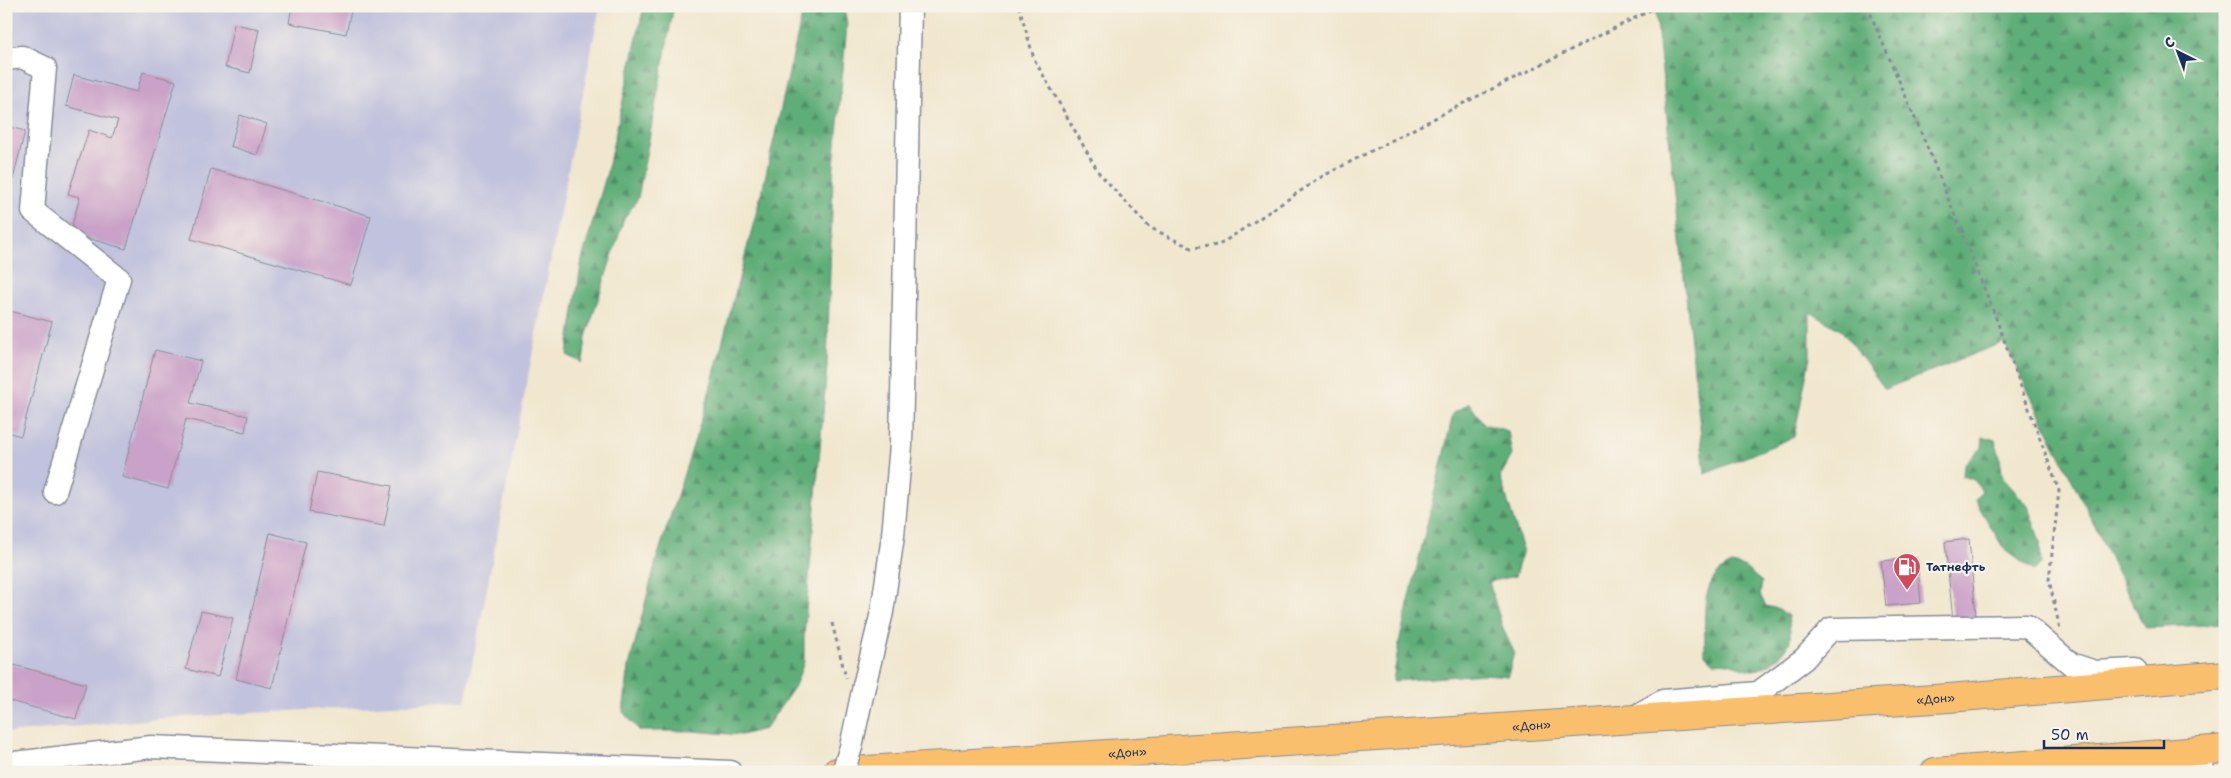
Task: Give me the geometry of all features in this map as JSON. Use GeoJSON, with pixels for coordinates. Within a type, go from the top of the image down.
{"type":"FeatureCollection","features":[{"type":"Feature","properties":{"kind":"highway","name":"«Дон»"},"geometry":{"type":"LineString","coordinates":[[837,772],[1949,698],[2223,675]]}},
{"type":"Feature","properties":{"kind":"highway"},"geometry":{"type":"LineString","coordinates":[[1935,772],[2225,750]]}},
{"type":"Feature","properties":{"kind":"street"},"geometry":{"type":"LineString","coordinates":[[843,772],[851,747],[882,612],[893,536],[901,444],[910,6]]}},
{"type":"Feature","properties":{"kind":"street"},"geometry":{"type":"LineString","coordinates":[[6,59],[22,57],[45,68],[33,211],[118,279],[55,492]]}},
{"type":"Feature","properties":{"kind":"street"},"geometry":{"type":"LineString","coordinates":[[1631,719],[1663,701],[1758,693],[1804,659],[1831,629],[2027,626],[2071,664],[2095,672],[2171,669],[2223,675]]}},
{"type":"Feature","properties":{"kind":"street"},"geometry":{"type":"LineString","coordinates":[[6,764],[151,747],[730,772]]}},
{"type":"Feature","properties":{"kind":"street"},"geometry":{"type":"LineString","coordinates":[[2171,772],[2175,764],[2225,760]]}},
{"type":"Feature","properties":{"kind":"path"},"geometry":{"type":"LineString","coordinates":[[1019,6],[1034,59],[1099,173],[1150,227],[1191,248],[1219,245],[1323,176],[1659,6]]}},
{"type":"Feature","properties":{"kind":"path"},"geometry":{"type":"LineString","coordinates":[[1866,6],[1929,151],[1977,271],[2059,491],[2048,580],[2060,624],[2058,653]]}},
{"type":"Feature","properties":{"kind":"path"},"geometry":{"type":"LineString","coordinates":[[832,623],[848,687],[864,686]]}},
{"type":"Feature","properties":{"kind":"shaded area"},"geometry":{"type":"Polygon","coordinates":[[[6,6],[600,6],[465,701],[167,718],[6,733],[6,6]]]}},
{"type":"Feature","properties":{"kind":"green space"},"geometry":{"type":"Polygon","coordinates":[[[644,6],[674,6],[638,198],[624,219],[586,337],[583,363],[567,355],[582,259],[606,176],[644,6]]]}},
{"type":"Feature","properties":{"kind":"green space"},"geometry":{"type":"Polygon","coordinates":[[[804,6],[844,6],[847,25],[833,177],[827,366],[804,637],[804,662],[795,686],[765,729],[741,735],[692,731],[640,731],[623,712],[629,666],[656,561],[706,405],[764,183],[804,6]]]}},
{"type":"Feature","properties":{"kind":"green space"},"geometry":{"type":"Polygon","coordinates":[[[1655,6],[2225,6],[2225,624],[2145,628],[2004,342],[1885,389],[1842,331],[1810,312],[1810,357],[1794,437],[1705,474],[1655,6]]]}},
{"type":"Feature","properties":{"kind":"green space"},"geometry":{"type":"Polygon","coordinates":[[[1469,403],[1484,424],[1508,431],[1512,455],[1500,477],[1523,550],[1515,576],[1489,582],[1503,629],[1514,652],[1508,676],[1484,674],[1393,681],[1399,643],[1453,414],[1469,403]]]}},
{"type":"Feature","properties":{"kind":"green space"},"geometry":{"type":"Polygon","coordinates":[[[1983,436],[1995,440],[2003,478],[2028,506],[2040,542],[2041,564],[2034,571],[2004,549],[1975,500],[1982,490],[1974,480],[1963,476],[1964,464],[1982,448],[1983,436]]]}},
{"type":"Feature","properties":{"kind":"green space"},"geometry":{"type":"Polygon","coordinates":[[[1732,564],[1744,567],[1762,582],[1760,595],[1766,606],[1779,609],[1788,616],[1790,640],[1788,645],[1775,660],[1757,670],[1746,669],[1729,663],[1714,663],[1705,654],[1704,616],[1708,591],[1713,580],[1721,571],[1732,564]]]}},
{"type":"Feature","properties":{"kind":"building"},"geometry":{"type":"Polygon","coordinates":[[[292,6],[352,6],[346,34],[289,23],[292,6]]]}},
{"type":"Feature","properties":{"kind":"building"},"geometry":{"type":"Polygon","coordinates":[[[234,24],[259,29],[250,73],[225,67],[234,24]]]}},
{"type":"Feature","properties":{"kind":"building"},"geometry":{"type":"Polygon","coordinates":[[[143,72],[176,81],[126,249],[70,233],[80,197],[68,194],[89,130],[112,138],[118,120],[66,106],[74,75],[137,92],[143,72]]]}},
{"type":"Feature","properties":{"kind":"building"},"geometry":{"type":"Polygon","coordinates":[[[240,115],[267,124],[257,155],[230,146],[240,115]]]}},
{"type":"Feature","properties":{"kind":"building"},"geometry":{"type":"Polygon","coordinates":[[[6,126],[25,131],[7,203],[6,202],[6,126]]]}},
{"type":"Feature","properties":{"kind":"building"},"geometry":{"type":"Polygon","coordinates":[[[211,169],[371,216],[351,285],[191,239],[211,169]]]}},
{"type":"Feature","properties":{"kind":"building"},"geometry":{"type":"Polygon","coordinates":[[[6,310],[52,322],[21,436],[6,432],[6,310]]]}},
{"type":"Feature","properties":{"kind":"building"},"geometry":{"type":"Polygon","coordinates":[[[155,350],[201,361],[190,403],[248,416],[245,432],[186,419],[168,489],[122,477],[155,350]]]}},
{"type":"Feature","properties":{"kind":"building"},"geometry":{"type":"Polygon","coordinates":[[[317,472],[392,486],[384,526],[309,512],[317,472]]]}},
{"type":"Feature","properties":{"kind":"building"},"geometry":{"type":"Polygon","coordinates":[[[270,533],[306,542],[272,688],[236,679],[270,533]]]}},
{"type":"Feature","properties":{"kind":"building"},"geometry":{"type":"Polygon","coordinates":[[[1969,539],[1976,617],[1953,620],[1945,542],[1969,539]]]}},
{"type":"Feature","properties":{"kind":"building"},"geometry":{"type":"Polygon","coordinates":[[[1917,558],[1921,603],[1886,606],[1881,561],[1917,558]]]}},
{"type":"Feature","properties":{"kind":"building"},"geometry":{"type":"Polygon","coordinates":[[[201,611],[233,618],[218,677],[186,669],[201,611]]]}},
{"type":"Feature","properties":{"kind":"building"},"geometry":{"type":"Polygon","coordinates":[[[6,663],[86,684],[76,719],[6,700],[6,663]]]}},
{"type":"Feature","properties":{"kind":"place","name":"Татнефть"},"geometry":{"type":"Point","coordinates":[1907,591]}}]}
